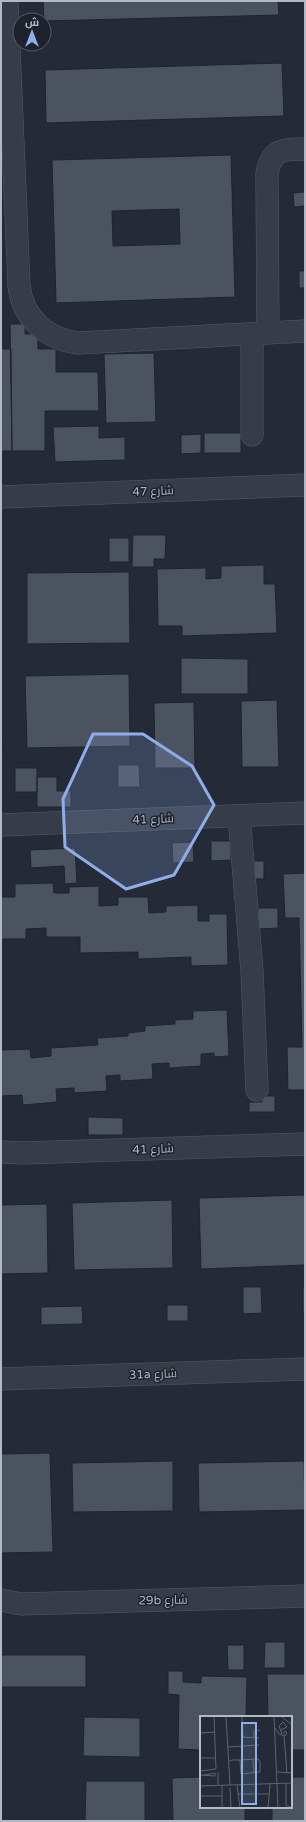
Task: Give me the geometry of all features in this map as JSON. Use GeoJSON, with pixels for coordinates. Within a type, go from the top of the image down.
{"type":"FeatureCollection","features":[{"type":"Feature","properties":{"kind":"street"},"geometry":{"type":"LineString","coordinates":[[7,1],[19,286],[20,299],[26,311],[53,336],[65,341],[78,343],[305,331]]}},
{"type":"Feature","properties":{"kind":"street"},"geometry":{"type":"LineString","coordinates":[[252,435],[260,334],[267,174],[269,162],[276,153],[287,149],[305,149]]}},
{"type":"Feature","properties":{"kind":"street","name":"شارع 47"},"geometry":{"type":"LineString","coordinates":[[1,497],[305,485]]}},
{"type":"Feature","properties":{"kind":"street","name":"شارع 41"},"geometry":{"type":"LineString","coordinates":[[1,825],[305,813]]}},
{"type":"Feature","properties":{"kind":"street"},"geometry":{"type":"LineString","coordinates":[[239,816],[252,971],[257,1090]]}},
{"type":"Feature","properties":{"kind":"street","name":"شارع 41"},"geometry":{"type":"LineString","coordinates":[[1,1152],[23,1153],[305,1144]]}},
{"type":"Feature","properties":{"kind":"street","name":"31a شارع"},"geometry":{"type":"LineString","coordinates":[[1,1379],[305,1369]]}},
{"type":"Feature","properties":{"kind":"street","name":"29b شارع"},"geometry":{"type":"LineString","coordinates":[[8,1604],[305,1596]]}},
{"type":"Feature","properties":{"kind":"highlighted area"},"geometry":{"type":"Polygon","coordinates":[[[93,734],[143,734],[192,766],[214,805],[174,875],[126,889],[65,847],[63,799],[93,734]]]}},
{"type":"Feature","properties":{"kind":"building"},"geometry":{"type":"Polygon","coordinates":[[[43,1],[278,1],[279,15],[52,21],[52,12],[44,12],[43,1]]]}},
{"type":"Feature","properties":{"kind":"building"},"geometry":{"type":"Polygon","coordinates":[[[282,63],[284,116],[46,123],[45,70],[282,63]]]}},
{"type":"Feature","properties":{"kind":"building"},"geometry":{"type":"Polygon","coordinates":[[[231,155],[235,297],[56,303],[52,160],[231,155]],[[179,209],[112,211],[113,246],[180,244],[179,209]]]}},
{"type":"Feature","properties":{"kind":"building"},"geometry":{"type":"Polygon","coordinates":[[[305,192],[305,206],[294,207],[293,193],[305,192]]]}},
{"type":"Feature","properties":{"kind":"building"},"geometry":{"type":"Polygon","coordinates":[[[299,271],[305,271],[305,288],[299,288],[299,271]]]}},
{"type":"Feature","properties":{"kind":"building"},"geometry":{"type":"Polygon","coordinates":[[[10,324],[25,324],[25,334],[38,334],[38,349],[56,349],[56,372],[98,372],[99,411],[45,411],[45,451],[12,451],[10,324]]]}},
{"type":"Feature","properties":{"kind":"building"},"geometry":{"type":"Polygon","coordinates":[[[1,349],[11,349],[12,451],[1,451],[1,349]]]}},
{"type":"Feature","properties":{"kind":"building"},"geometry":{"type":"Polygon","coordinates":[[[154,353],[156,422],[106,423],[104,354],[154,353]]]}},
{"type":"Feature","properties":{"kind":"building"},"geometry":{"type":"Polygon","coordinates":[[[99,426],[99,438],[125,437],[125,460],[55,462],[53,427],[99,426]]]}},
{"type":"Feature","properties":{"kind":"building"},"geometry":{"type":"Polygon","coordinates":[[[204,433],[241,433],[241,453],[204,453],[204,433]]]}},
{"type":"Feature","properties":{"kind":"building"},"geometry":{"type":"Polygon","coordinates":[[[201,434],[201,453],[181,454],[181,435],[201,434]]]}},
{"type":"Feature","properties":{"kind":"building"},"geometry":{"type":"Polygon","coordinates":[[[133,535],[166,535],[165,559],[154,559],[154,567],[132,567],[133,535]]]}},
{"type":"Feature","properties":{"kind":"building"},"geometry":{"type":"Polygon","coordinates":[[[109,538],[129,538],[129,562],[109,562],[109,538]]]}},
{"type":"Feature","properties":{"kind":"building"},"geometry":{"type":"Polygon","coordinates":[[[264,565],[264,584],[275,584],[277,633],[182,636],[182,626],[158,626],[157,569],[206,568],[206,579],[221,578],[221,566],[264,565]]]}},
{"type":"Feature","properties":{"kind":"building"},"geometry":{"type":"Polygon","coordinates":[[[129,572],[130,643],[27,644],[27,573],[129,572]]]}},
{"type":"Feature","properties":{"kind":"building"},"geometry":{"type":"Polygon","coordinates":[[[181,658],[248,659],[248,694],[181,694],[181,658]]]}},
{"type":"Feature","properties":{"kind":"building"},"geometry":{"type":"Polygon","coordinates":[[[129,674],[130,746],[27,748],[25,676],[129,674]]]}},
{"type":"Feature","properties":{"kind":"building"},"geometry":{"type":"Polygon","coordinates":[[[1,699],[3,759],[1,759],[1,699]]]}},
{"type":"Feature","properties":{"kind":"building"},"geometry":{"type":"Polygon","coordinates":[[[277,700],[279,767],[242,767],[241,701],[277,700]]]}},
{"type":"Feature","properties":{"kind":"building"},"geometry":{"type":"Polygon","coordinates":[[[194,702],[195,768],[155,768],[154,703],[194,702]]]}},
{"type":"Feature","properties":{"kind":"building"},"geometry":{"type":"Polygon","coordinates":[[[118,765],[139,765],[140,787],[118,787],[118,765]]]}},
{"type":"Feature","properties":{"kind":"building"},"geometry":{"type":"Polygon","coordinates":[[[15,768],[37,768],[37,792],[15,792],[15,768]]]}},
{"type":"Feature","properties":{"kind":"building"},"geometry":{"type":"Polygon","coordinates":[[[37,777],[57,777],[57,791],[71,791],[71,807],[37,807],[37,777]]]}},
{"type":"Feature","properties":{"kind":"building"},"geometry":{"type":"Polygon","coordinates":[[[211,841],[230,841],[231,860],[211,861],[211,841]]]}},
{"type":"Feature","properties":{"kind":"building"},"geometry":{"type":"Polygon","coordinates":[[[193,842],[194,862],[173,863],[172,843],[193,842]]]}},
{"type":"Feature","properties":{"kind":"building"},"geometry":{"type":"Polygon","coordinates":[[[75,848],[77,883],[65,884],[64,866],[31,868],[30,850],[75,848]]]}},
{"type":"Feature","properties":{"kind":"building"},"geometry":{"type":"Polygon","coordinates":[[[254,861],[264,861],[264,879],[254,879],[254,861]]]}},
{"type":"Feature","properties":{"kind":"building"},"geometry":{"type":"Polygon","coordinates":[[[305,873],[305,1090],[288,1090],[287,1047],[302,1047],[299,918],[285,918],[283,874],[305,873]]]}},
{"type":"Feature","properties":{"kind":"building"},"geometry":{"type":"Polygon","coordinates":[[[53,883],[54,893],[69,893],[69,887],[99,886],[99,906],[118,905],[118,897],[148,897],[149,913],[166,912],[166,906],[198,905],[198,921],[209,921],[209,914],[227,914],[228,965],[191,966],[191,957],[138,959],[138,952],[80,953],[80,937],[46,937],[46,928],[26,929],[26,939],[1,939],[1,897],[15,897],[15,884],[53,883]]]}},
{"type":"Feature","properties":{"kind":"building"},"geometry":{"type":"Polygon","coordinates":[[[258,908],[278,908],[278,928],[258,929],[258,908]]]}},
{"type":"Feature","properties":{"kind":"building"},"geometry":{"type":"Polygon","coordinates":[[[227,1010],[229,1056],[214,1057],[214,1053],[201,1054],[201,1066],[169,1068],[169,1063],[152,1064],[153,1079],[120,1081],[120,1075],[106,1076],[107,1091],[74,1093],[74,1088],[56,1089],[57,1102],[23,1105],[22,1095],[1,1096],[1,1050],[30,1049],[31,1058],[51,1056],[51,1048],[98,1045],[97,1038],[128,1036],[128,1033],[145,1031],[145,1026],[175,1024],[175,1020],[193,1019],[193,1011],[227,1010]]]}},
{"type":"Feature","properties":{"kind":"building"},"geometry":{"type":"Polygon","coordinates":[[[262,1096],[275,1096],[275,1112],[249,1112],[249,1102],[262,1102],[262,1096]]]}},
{"type":"Feature","properties":{"kind":"building"},"geometry":{"type":"Polygon","coordinates":[[[88,1117],[123,1118],[123,1135],[88,1135],[88,1117]]]}},
{"type":"Feature","properties":{"kind":"building"},"geometry":{"type":"Polygon","coordinates":[[[305,1195],[305,1265],[201,1269],[199,1198],[305,1195]]]}},
{"type":"Feature","properties":{"kind":"building"},"geometry":{"type":"Polygon","coordinates":[[[172,1200],[173,1268],[74,1270],[72,1203],[172,1200]]]}},
{"type":"Feature","properties":{"kind":"building"},"geometry":{"type":"Polygon","coordinates":[[[47,1204],[48,1273],[1,1274],[1,1205],[47,1204]]]}},
{"type":"Feature","properties":{"kind":"building"},"geometry":{"type":"Polygon","coordinates":[[[303,1286],[305,1286],[305,1312],[303,1312],[303,1286]]]}},
{"type":"Feature","properties":{"kind":"building"},"geometry":{"type":"Polygon","coordinates":[[[243,1287],[261,1287],[262,1313],[243,1314],[243,1287]]]}},
{"type":"Feature","properties":{"kind":"building"},"geometry":{"type":"Polygon","coordinates":[[[167,1305],[188,1305],[188,1321],[167,1321],[167,1305]]]}},
{"type":"Feature","properties":{"kind":"building"},"geometry":{"type":"Polygon","coordinates":[[[82,1306],[83,1324],[41,1325],[41,1307],[82,1306]]]}},
{"type":"Feature","properties":{"kind":"building"},"geometry":{"type":"Polygon","coordinates":[[[50,1453],[53,1552],[1,1553],[1,1454],[50,1453]]]}},
{"type":"Feature","properties":{"kind":"building"},"geometry":{"type":"Polygon","coordinates":[[[173,1461],[173,1511],[73,1512],[72,1463],[173,1461]]]}},
{"type":"Feature","properties":{"kind":"building"},"geometry":{"type":"Polygon","coordinates":[[[304,1461],[305,1510],[199,1512],[198,1463],[304,1461]]]}},
{"type":"Feature","properties":{"kind":"building"},"geometry":{"type":"Polygon","coordinates":[[[265,1642],[285,1642],[285,1668],[264,1668],[265,1642]]]}},
{"type":"Feature","properties":{"kind":"building"},"geometry":{"type":"Polygon","coordinates":[[[227,1645],[244,1645],[244,1670],[228,1670],[227,1645]]]}},
{"type":"Feature","properties":{"kind":"building"},"geometry":{"type":"Polygon","coordinates":[[[1,1655],[86,1655],[86,1687],[1,1687],[1,1655]]]}},
{"type":"Feature","properties":{"kind":"building"},"geometry":{"type":"Polygon","coordinates":[[[168,1671],[183,1671],[183,1682],[201,1683],[201,1676],[247,1677],[246,1716],[200,1716],[200,1750],[178,1749],[179,1695],[168,1694],[168,1671]]]}},
{"type":"Feature","properties":{"kind":"building"},"geometry":{"type":"Polygon","coordinates":[[[267,1674],[305,1674],[305,1750],[292,1750],[292,1716],[268,1716],[267,1674]]]}},
{"type":"Feature","properties":{"kind":"building"},"geometry":{"type":"Polygon","coordinates":[[[2,1716],[2,1821],[1,1821],[2,1716]]]}},
{"type":"Feature","properties":{"kind":"building"},"geometry":{"type":"Polygon","coordinates":[[[84,1717],[140,1718],[140,1757],[83,1756],[84,1717]]]}},
{"type":"Feature","properties":{"kind":"building"},"geometry":{"type":"Polygon","coordinates":[[[200,1777],[200,1808],[245,1808],[245,1821],[173,1821],[172,1778],[200,1777]]]}},
{"type":"Feature","properties":{"kind":"building"},"geometry":{"type":"Polygon","coordinates":[[[292,1777],[305,1777],[305,1821],[272,1821],[272,1808],[292,1808],[292,1777]]]}},
{"type":"Feature","properties":{"kind":"building"},"geometry":{"type":"Polygon","coordinates":[[[86,1781],[145,1781],[145,1821],[85,1821],[86,1781]]]}}]}
